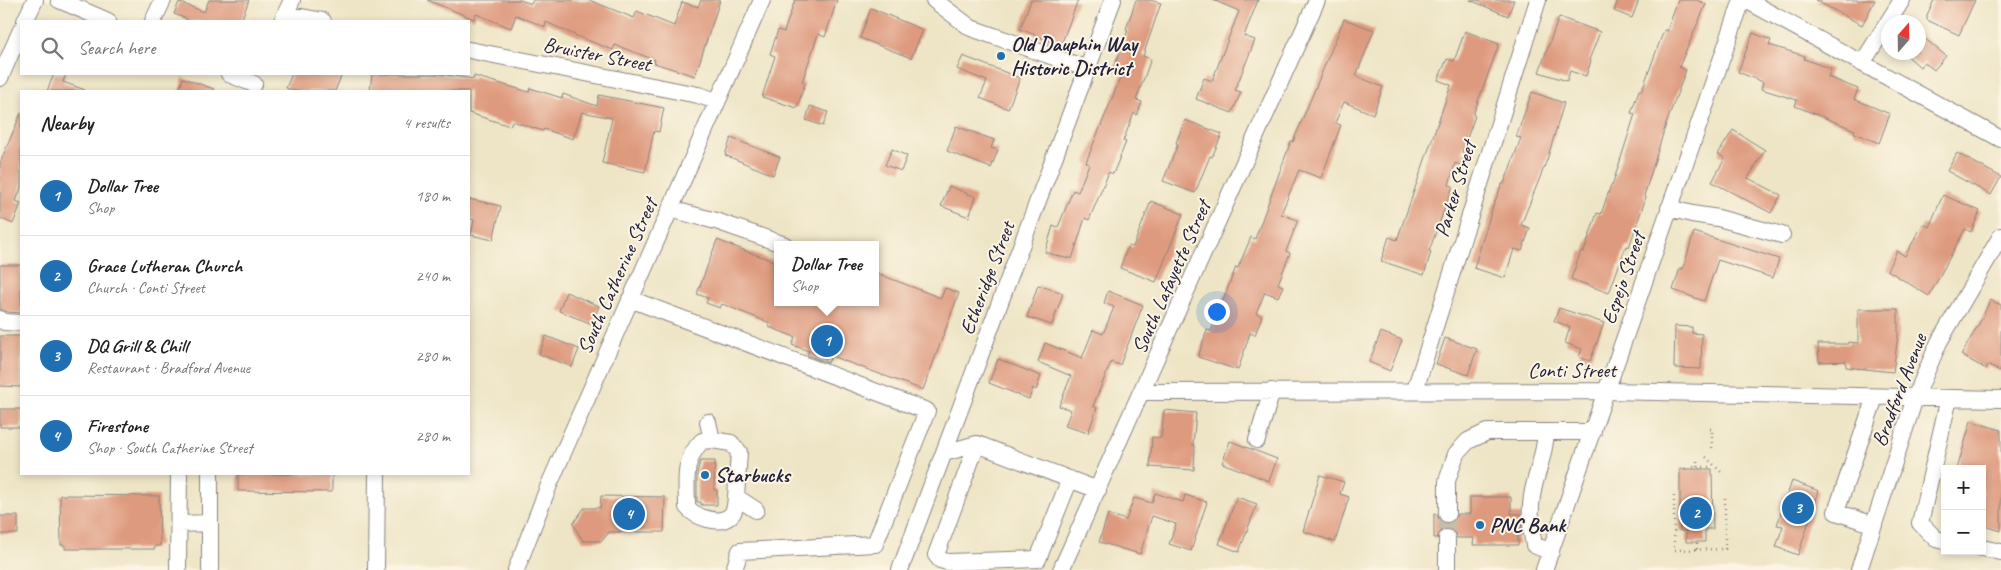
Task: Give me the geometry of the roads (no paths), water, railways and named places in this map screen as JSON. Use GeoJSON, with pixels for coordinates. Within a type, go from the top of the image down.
{"type":"FeatureCollection","features":[{"type":"Feature","properties":{"kind":"street"},"geometry":{"type":"LineString","coordinates":[[25,20],[35,0]]}},
{"type":"Feature","properties":{"kind":"street"},"geometry":{"type":"LineString","coordinates":[[59,0],[106,20]]}},
{"type":"Feature","properties":{"kind":"street"},"geometry":{"type":"LineString","coordinates":[[154,20],[163,0]]}},
{"type":"Feature","properties":{"kind":"street","name":"South Catherine Street"},"geometry":{"type":"LineString","coordinates":[[516,570],[549,485],[762,0]]}},
{"type":"Feature","properties":{"kind":"street"},"geometry":{"type":"LineString","coordinates":[[934,0],[971,28],[1088,69]]}},
{"type":"Feature","properties":{"kind":"street","name":"Etheridge Street"},"geometry":{"type":"LineString","coordinates":[[900,570],[1113,0]]}},
{"type":"Feature","properties":{"kind":"street","name":"South Lafayette Street"},"geometry":{"type":"LineString","coordinates":[[1061,570],[1143,392],[1318,0]]}},
{"type":"Feature","properties":{"kind":"street","name":"Parker Street"},"geometry":{"type":"LineString","coordinates":[[1415,390],[1538,0]]}},
{"type":"Feature","properties":{"kind":"street","name":"Espejo Street"},"geometry":{"type":"LineString","coordinates":[[1544,570],[1608,391],[1669,208],[1742,0]]}},
{"type":"Feature","properties":{"kind":"street"},"geometry":{"type":"LineString","coordinates":[[1746,0],[2001,138]]}},
{"type":"Feature","properties":{"kind":"street"},"geometry":{"type":"LineString","coordinates":[[1862,62],[1902,0]]}},
{"type":"Feature","properties":{"kind":"street"},"geometry":{"type":"LineString","coordinates":[[287,12],[319,20]]}},
{"type":"Feature","properties":{"kind":"street"},"geometry":{"type":"LineString","coordinates":[[0,78],[20,32]]}},
{"type":"Feature","properties":{"kind":"street","name":"Bruister Street"},"geometry":{"type":"LineString","coordinates":[[470,50],[698,95],[717,101]]}},
{"type":"Feature","properties":{"kind":"street"},"geometry":{"type":"LineString","coordinates":[[232,75],[254,83]]}},
{"type":"Feature","properties":{"kind":"street"},"geometry":{"type":"LineString","coordinates":[[1669,208],[1718,218],[1782,235]]}},
{"type":"Feature","properties":{"kind":"street"},"geometry":{"type":"LineString","coordinates":[[670,209],[716,221],[774,241]]}},
{"type":"Feature","properties":{"kind":"street","name":"Bradford Avenue"},"geometry":{"type":"LineString","coordinates":[[1858,570],[1916,398],[1939,342],[2001,236]]}},
{"type":"Feature","properties":{"kind":"street"},"geometry":{"type":"LineString","coordinates":[[630,299],[927,411],[875,544],[740,551],[734,570]]}},
{"type":"Feature","properties":{"kind":"street"},"geometry":{"type":"LineString","coordinates":[[0,319],[4,322],[20,323]]}},
{"type":"Feature","properties":{"kind":"street"},"geometry":{"type":"LineString","coordinates":[[1257,440],[1272,391]]}},
{"type":"Feature","properties":{"kind":"street","name":"Conti Street"},"geometry":{"type":"LineString","coordinates":[[1143,392],[1608,391],[2001,399]]}},
{"type":"Feature","properties":{"kind":"street"},"geometry":{"type":"LineString","coordinates":[[1874,525],[1836,512],[1875,397]]}},
{"type":"Feature","properties":{"kind":"street"},"geometry":{"type":"LineString","coordinates":[[1941,540],[1936,539],[1920,523],[1949,398]]}},
{"type":"Feature","properties":{"kind":"street"},"geometry":{"type":"LineString","coordinates":[[708,422],[712,440]]}},
{"type":"Feature","properties":{"kind":"street"},"geometry":{"type":"LineString","coordinates":[[1447,514],[1447,481],[1456,454],[1468,440],[1488,432],[1593,432]]}},
{"type":"Feature","properties":{"kind":"street"},"geometry":{"type":"LineString","coordinates":[[1546,432],[1544,453],[1531,502],[1531,529],[1534,545],[1550,552]]}},
{"type":"Feature","properties":{"kind":"street"},"geometry":{"type":"LineString","coordinates":[[712,440],[731,443],[738,452],[736,497],[734,510],[729,517],[720,520],[703,518],[691,512],[687,507],[688,464],[693,450],[702,441],[712,440]]}},
{"type":"Feature","properties":{"kind":"street"},"geometry":{"type":"LineString","coordinates":[[977,444],[936,556],[940,560],[948,562],[1038,559],[1070,479]]}},
{"type":"Feature","properties":{"kind":"street"},"geometry":{"type":"LineString","coordinates":[[944,453],[977,444],[1098,490]]}},
{"type":"Feature","properties":{"kind":"street"},"geometry":{"type":"LineString","coordinates":[[178,570],[179,475]]}},
{"type":"Feature","properties":{"kind":"street"},"geometry":{"type":"LineString","coordinates":[[210,475],[210,570]]}},
{"type":"Feature","properties":{"kind":"street"},"geometry":{"type":"LineString","coordinates":[[376,570],[377,475]]}},
{"type":"Feature","properties":{"kind":"street"},"geometry":{"type":"LineString","coordinates":[[736,497],[756,510]]}},
{"type":"Feature","properties":{"kind":"street"},"geometry":{"type":"LineString","coordinates":[[178,524],[210,523]]}},
{"type":"Feature","properties":{"kind":"street"},"geometry":{"type":"LineString","coordinates":[[1447,538],[1447,570]]}},
{"type":"Feature","properties":{"kind":"street"},"geometry":{"type":"LineString","coordinates":[[1986,549],[2001,552]]}},
{"type":"Feature","properties":{"kind":"tunnel"},"geometry":{"type":"LineString","coordinates":[[1447,514],[1447,538]]}},
{"type":"Feature","properties":{"kind":"place","name":"Old Dauphin Way Historic District"},"geometry":{"type":"Point","coordinates":[1001,56]}},
{"type":"Feature","properties":{"kind":"place","name":"Dollar Tree"},"geometry":{"type":"Point","coordinates":[827,341]}},
{"type":"Feature","properties":{"kind":"place","name":"Starbucks"},"geometry":{"type":"Point","coordinates":[705,475]}},
{"type":"Feature","properties":{"kind":"place","name":"DQ Grill & Chill"},"geometry":{"type":"Point","coordinates":[1798,508]}},
{"type":"Feature","properties":{"kind":"place","name":"Grace Lutheran Church"},"geometry":{"type":"Point","coordinates":[1696,513]}},
{"type":"Feature","properties":{"kind":"place","name":"Firestone"},"geometry":{"type":"Point","coordinates":[629,514]}},
{"type":"Feature","properties":{"kind":"place","name":"PNC Bank"},"geometry":{"type":"Point","coordinates":[1480,525]}}]}
